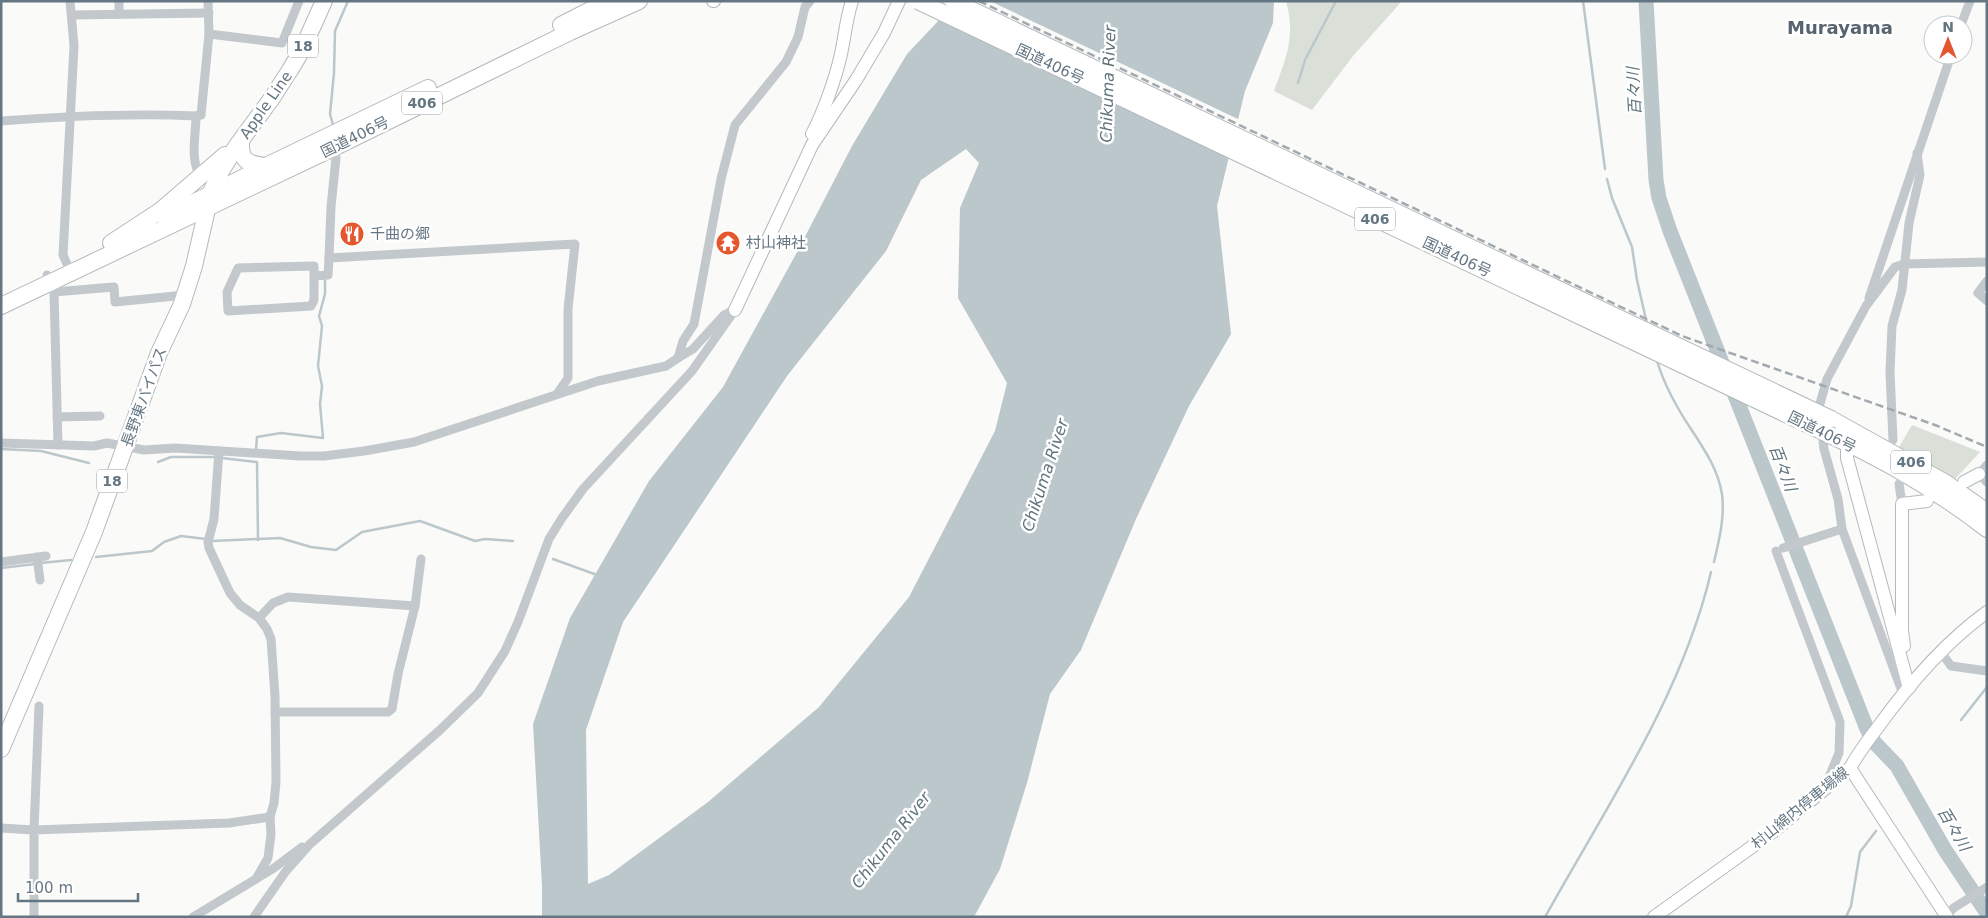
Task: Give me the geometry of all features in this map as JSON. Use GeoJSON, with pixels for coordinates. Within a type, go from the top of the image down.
{"type":"FeatureCollection","features":[{"type":"Feature","properties":{"kind":"highway","name":"Apple Line"},"geometry":{"type":"LineString","coordinates":[[210,200],[221,171],[278,89],[302,50],[324,1]]}},
{"type":"Feature","properties":{"kind":"highway","name":"国道406号"},"geometry":{"type":"LineString","coordinates":[[210,200],[330,142],[608,1]]}},
{"type":"Feature","properties":{"kind":"highway","name":"国道406号"},"geometry":{"type":"LineString","coordinates":[[210,200],[266,166],[330,142],[639,1]]}},
{"type":"Feature","properties":{"kind":"highway","name":"国道406号"},"geometry":{"type":"LineString","coordinates":[[918,1],[1840,439],[1928,488],[1987,529]]}},
{"type":"Feature","properties":{"kind":"highway","name":"国道406号"},"geometry":{"type":"LineString","coordinates":[[953,1],[1831,419],[1939,478],[1987,512]]}},
{"type":"Feature","properties":{"kind":"highway"},"geometry":{"type":"LineString","coordinates":[[1,296],[50,283],[67,264],[111,243],[160,211],[238,144],[242,157],[247,161],[266,166]]}},
{"type":"Feature","properties":{"kind":"highway"},"geometry":{"type":"LineString","coordinates":[[111,243],[120,241],[210,200]]}},
{"type":"Feature","properties":{"kind":"highway"},"geometry":{"type":"LineString","coordinates":[[1,306],[50,283],[210,200]]}},
{"type":"Feature","properties":{"kind":"highway","name":"長野東バイパス"},"geometry":{"type":"LineString","coordinates":[[1,749],[94,532],[159,353],[185,295],[210,200]]}},
{"type":"Feature","properties":{"kind":"street"},"geometry":{"type":"LineString","coordinates":[[67,264],[63,255],[74,46],[70,1]]}},
{"type":"Feature","properties":{"kind":"street"},"geometry":{"type":"LineString","coordinates":[[119,1],[119,14]]}},
{"type":"Feature","properties":{"kind":"street"},"geometry":{"type":"LineString","coordinates":[[1,121],[70,116],[201,115],[210,34],[208,1]]}},
{"type":"Feature","properties":{"kind":"street"},"geometry":{"type":"LineString","coordinates":[[210,34],[282,43],[299,1]]}},
{"type":"Feature","properties":{"kind":"street"},"geometry":{"type":"LineString","coordinates":[[678,358],[683,341],[694,324],[721,179],[735,125],[786,62],[798,37],[805,7],[810,1]]}},
{"type":"Feature","properties":{"kind":"street"},"geometry":{"type":"LineString","coordinates":[[812,145],[809,139],[818,122],[841,55],[847,16],[852,1]]}},
{"type":"Feature","properties":{"kind":"street"},"geometry":{"type":"LineString","coordinates":[[254,917],[286,871],[310,844],[440,730],[478,693],[505,651],[549,539],[562,518],[583,489],[692,371],[735,310],[812,145],[856,80],[884,33],[899,1]]}},
{"type":"Feature","properties":{"kind":"street"},"geometry":{"type":"LineString","coordinates":[[1965,15],[1970,1]]}},
{"type":"Feature","properties":{"kind":"street"},"geometry":{"type":"LineString","coordinates":[[72,15],[209,13]]}},
{"type":"Feature","properties":{"kind":"street"},"geometry":{"type":"LineString","coordinates":[[1866,306],[1948,65]]}},
{"type":"Feature","properties":{"kind":"street"},"geometry":{"type":"LineString","coordinates":[[196,116],[194,163],[196,172],[201,177],[210,200]]}},
{"type":"Feature","properties":{"kind":"street"},"geometry":{"type":"LineString","coordinates":[[314,276],[328,275],[331,207],[336,158],[330,142]]}},
{"type":"Feature","properties":{"kind":"street"},"geometry":{"type":"LineString","coordinates":[[1893,440],[1890,372],[1892,326],[1902,290],[1909,223],[1920,175],[1917,153]]}},
{"type":"Feature","properties":{"kind":"street"},"geometry":{"type":"LineString","coordinates":[[329,258],[576,244],[568,309],[568,378],[557,394]]}},
{"type":"Feature","properties":{"kind":"street"},"geometry":{"type":"LineString","coordinates":[[1906,691],[1842,529],[1838,499],[1824,450],[1819,407],[1827,379],[1866,306],[1896,266],[1904,264],[1987,262]]}},
{"type":"Feature","properties":{"kind":"street"},"geometry":{"type":"LineString","coordinates":[[314,266],[314,276],[314,300],[311,306],[228,310],[227,292],[238,268],[314,266]]}},
{"type":"Feature","properties":{"kind":"street"},"geometry":{"type":"LineString","coordinates":[[1987,281],[1978,293],[1987,301]]}},
{"type":"Feature","properties":{"kind":"street"},"geometry":{"type":"LineString","coordinates":[[58,445],[50,283],[114,287],[115,302],[185,295]]}},
{"type":"Feature","properties":{"kind":"street"},"geometry":{"type":"LineString","coordinates":[[1,443],[94,446],[107,443],[144,450],[175,448],[324,456],[414,442],[598,381],[666,366],[693,349],[724,315],[735,310]]}},
{"type":"Feature","properties":{"kind":"street"},"geometry":{"type":"LineString","coordinates":[[57,417],[100,416]]}},
{"type":"Feature","properties":{"kind":"street"},"geometry":{"type":"LineString","coordinates":[[1840,439],[1847,458],[1901,660],[1906,691]]}},
{"type":"Feature","properties":{"kind":"street"},"geometry":{"type":"LineString","coordinates":[[219,451],[214,519],[209,538],[209,548],[230,593],[240,605],[259,618],[271,639],[276,712],[276,782],[274,803],[270,817],[271,834],[268,858],[256,879]]}},
{"type":"Feature","properties":{"kind":"street"},"geometry":{"type":"LineString","coordinates":[[1964,482],[1984,474]]}},
{"type":"Feature","properties":{"kind":"street"},"geometry":{"type":"LineString","coordinates":[[1899,484],[1902,504],[1902,630],[1905,653],[1901,660]]}},
{"type":"Feature","properties":{"kind":"street"},"geometry":{"type":"LineString","coordinates":[[1902,504],[1927,501]]}},
{"type":"Feature","properties":{"kind":"street"},"geometry":{"type":"LineString","coordinates":[[1822,792],[1839,753],[1840,722],[1780,550],[1842,529]]}},
{"type":"Feature","properties":{"kind":"street"},"geometry":{"type":"LineString","coordinates":[[1,562],[42,557],[38,568],[40,580]]}},
{"type":"Feature","properties":{"kind":"street"},"geometry":{"type":"LineString","coordinates":[[276,712],[388,712],[392,709],[398,674],[415,606],[421,559]]}},
{"type":"Feature","properties":{"kind":"street"},"geometry":{"type":"LineString","coordinates":[[259,618],[273,603],[288,597],[415,606]]}},
{"type":"Feature","properties":{"kind":"street","name":"村山綿内停車場線"},"geometry":{"type":"LineString","coordinates":[[1654,917],[1774,831],[1822,792],[1853,763],[1906,691],[1941,652],[1987,612]]}},
{"type":"Feature","properties":{"kind":"street"},"geometry":{"type":"LineString","coordinates":[[1941,652],[1951,666],[1987,671]]}},
{"type":"Feature","properties":{"kind":"street"},"geometry":{"type":"LineString","coordinates":[[34,917],[34,830],[39,706]]}},
{"type":"Feature","properties":{"kind":"street"},"geometry":{"type":"LineString","coordinates":[[1853,763],[1948,914],[1987,888]]}},
{"type":"Feature","properties":{"kind":"street"},"geometry":{"type":"LineString","coordinates":[[1,828],[34,830],[229,823],[270,817]]}},
{"type":"Feature","properties":{"kind":"street"},"geometry":{"type":"LineString","coordinates":[[193,917],[274,868],[302,847],[310,844]]}},
{"type":"Feature","properties":{"kind":"shaded area"},"geometry":{"type":"Polygon","coordinates":[[[1286,1],[1402,1],[1353,56],[1312,110],[1274,91],[1286,58],[1290,37],[1289,14],[1286,1]]]}},
{"type":"Feature","properties":{"kind":"shaded area"},"geometry":{"type":"Polygon","coordinates":[[[1912,425],[1980,452],[1955,479],[1899,447],[1912,425]]]}},
{"type":"Feature","properties":{"kind":"water","name":"Chikuma River"},"geometry":{"type":"Polygon","coordinates":[[[957,1],[1274,1],[1273,23],[1245,91],[1217,206],[1231,334],[1189,406],[1136,519],[1081,650],[1050,694],[1027,783],[1000,869],[974,917],[542,917],[533,724],[570,618],[649,481],[723,387],[796,254],[852,146],[907,54],[957,1]],[[966,149],[921,180],[886,251],[787,376],[623,622],[586,730],[588,884],[609,875],[708,802],[819,707],[909,597],[995,431],[1007,383],[958,298],[960,208],[979,163],[966,149]]]}},
{"type":"Feature","properties":{"kind":"pier"},"geometry":{"type":"Polygon","coordinates":[[[953,1],[990,1],[1240,120],[1231,159],[937,19],[953,1]]]}},
{"type":"Feature","properties":{"kind":"waterway"},"geometry":{"type":"LineString","coordinates":[[333,125],[330,114],[334,73],[335,31],[348,1]]}},
{"type":"Feature","properties":{"kind":"waterway"},"geometry":{"type":"LineString","coordinates":[[1298,83],[1305,60],[1336,1]]}},
{"type":"Feature","properties":{"kind":"waterway"},"geometry":{"type":"LineString","coordinates":[[1583,1],[1605,169]]}},
{"type":"Feature","properties":{"kind":"waterway","name":"百々川"},"geometry":{"type":"LineString","coordinates":[[1646,1],[1656,180],[1659,198],[1670,231],[1867,729],[1874,742],[1897,766],[1945,850],[1987,913]]}},
{"type":"Feature","properties":{"kind":"waterway"},"geometry":{"type":"LineString","coordinates":[[1607,179],[1612,198],[1632,247],[1647,324]]}},
{"type":"Feature","properties":{"kind":"waterway"},"geometry":{"type":"LineString","coordinates":[[256,450],[257,437],[281,433],[323,438],[320,404],[322,386],[318,366],[322,326],[319,316],[325,294],[325,279]]}},
{"type":"Feature","properties":{"kind":"waterway"},"geometry":{"type":"LineString","coordinates":[[1657,361],[1672,398],[1707,454],[1720,485],[1723,503],[1722,520],[1714,562]]}},
{"type":"Feature","properties":{"kind":"waterway"},"geometry":{"type":"LineString","coordinates":[[1,449],[41,451],[89,463]]}},
{"type":"Feature","properties":{"kind":"waterway"},"geometry":{"type":"LineString","coordinates":[[158,462],[171,457],[216,457]]}},
{"type":"Feature","properties":{"kind":"waterway"},"geometry":{"type":"LineString","coordinates":[[222,458],[257,462],[258,540]]}},
{"type":"Feature","properties":{"kind":"waterway"},"geometry":{"type":"LineString","coordinates":[[212,541],[280,538],[311,547],[336,550],[362,532],[420,521],[475,541],[485,539],[513,541]]}},
{"type":"Feature","properties":{"kind":"waterway"},"geometry":{"type":"LineString","coordinates":[[96,557],[152,551],[164,542],[181,536],[206,539]]}},
{"type":"Feature","properties":{"kind":"waterway"},"geometry":{"type":"LineString","coordinates":[[553,559],[597,575]]}},
{"type":"Feature","properties":{"kind":"waterway"},"geometry":{"type":"LineString","coordinates":[[40,563],[71,560]]}},
{"type":"Feature","properties":{"kind":"waterway"},"geometry":{"type":"LineString","coordinates":[[1,568],[35,564]]}},
{"type":"Feature","properties":{"kind":"waterway"},"geometry":{"type":"LineString","coordinates":[[1545,917],[1617,792],[1662,707],[1698,618],[1711,572]]}},
{"type":"Feature","properties":{"kind":"waterway"},"geometry":{"type":"LineString","coordinates":[[1961,720],[1987,687]]}},
{"type":"Feature","properties":{"kind":"waterway"},"geometry":{"type":"LineString","coordinates":[[1846,917],[1851,906],[1860,852],[1876,831]]}},
{"type":"Feature","properties":{"kind":"railway"},"geometry":{"type":"LineString","coordinates":[[979,1],[1682,336],[1935,425],[1987,447]]}},
{"type":"Feature","properties":{"kind":"place","name":"千曲の郷"},"geometry":{"type":"Point","coordinates":[352,234]}},
{"type":"Feature","properties":{"kind":"place","name":"村山神社"},"geometry":{"type":"Point","coordinates":[728,243]}},
{"type":"Feature","properties":{"kind":"district","name":"Murayama"},"geometry":{"type":"Point","coordinates":[1840,27]}}]}
